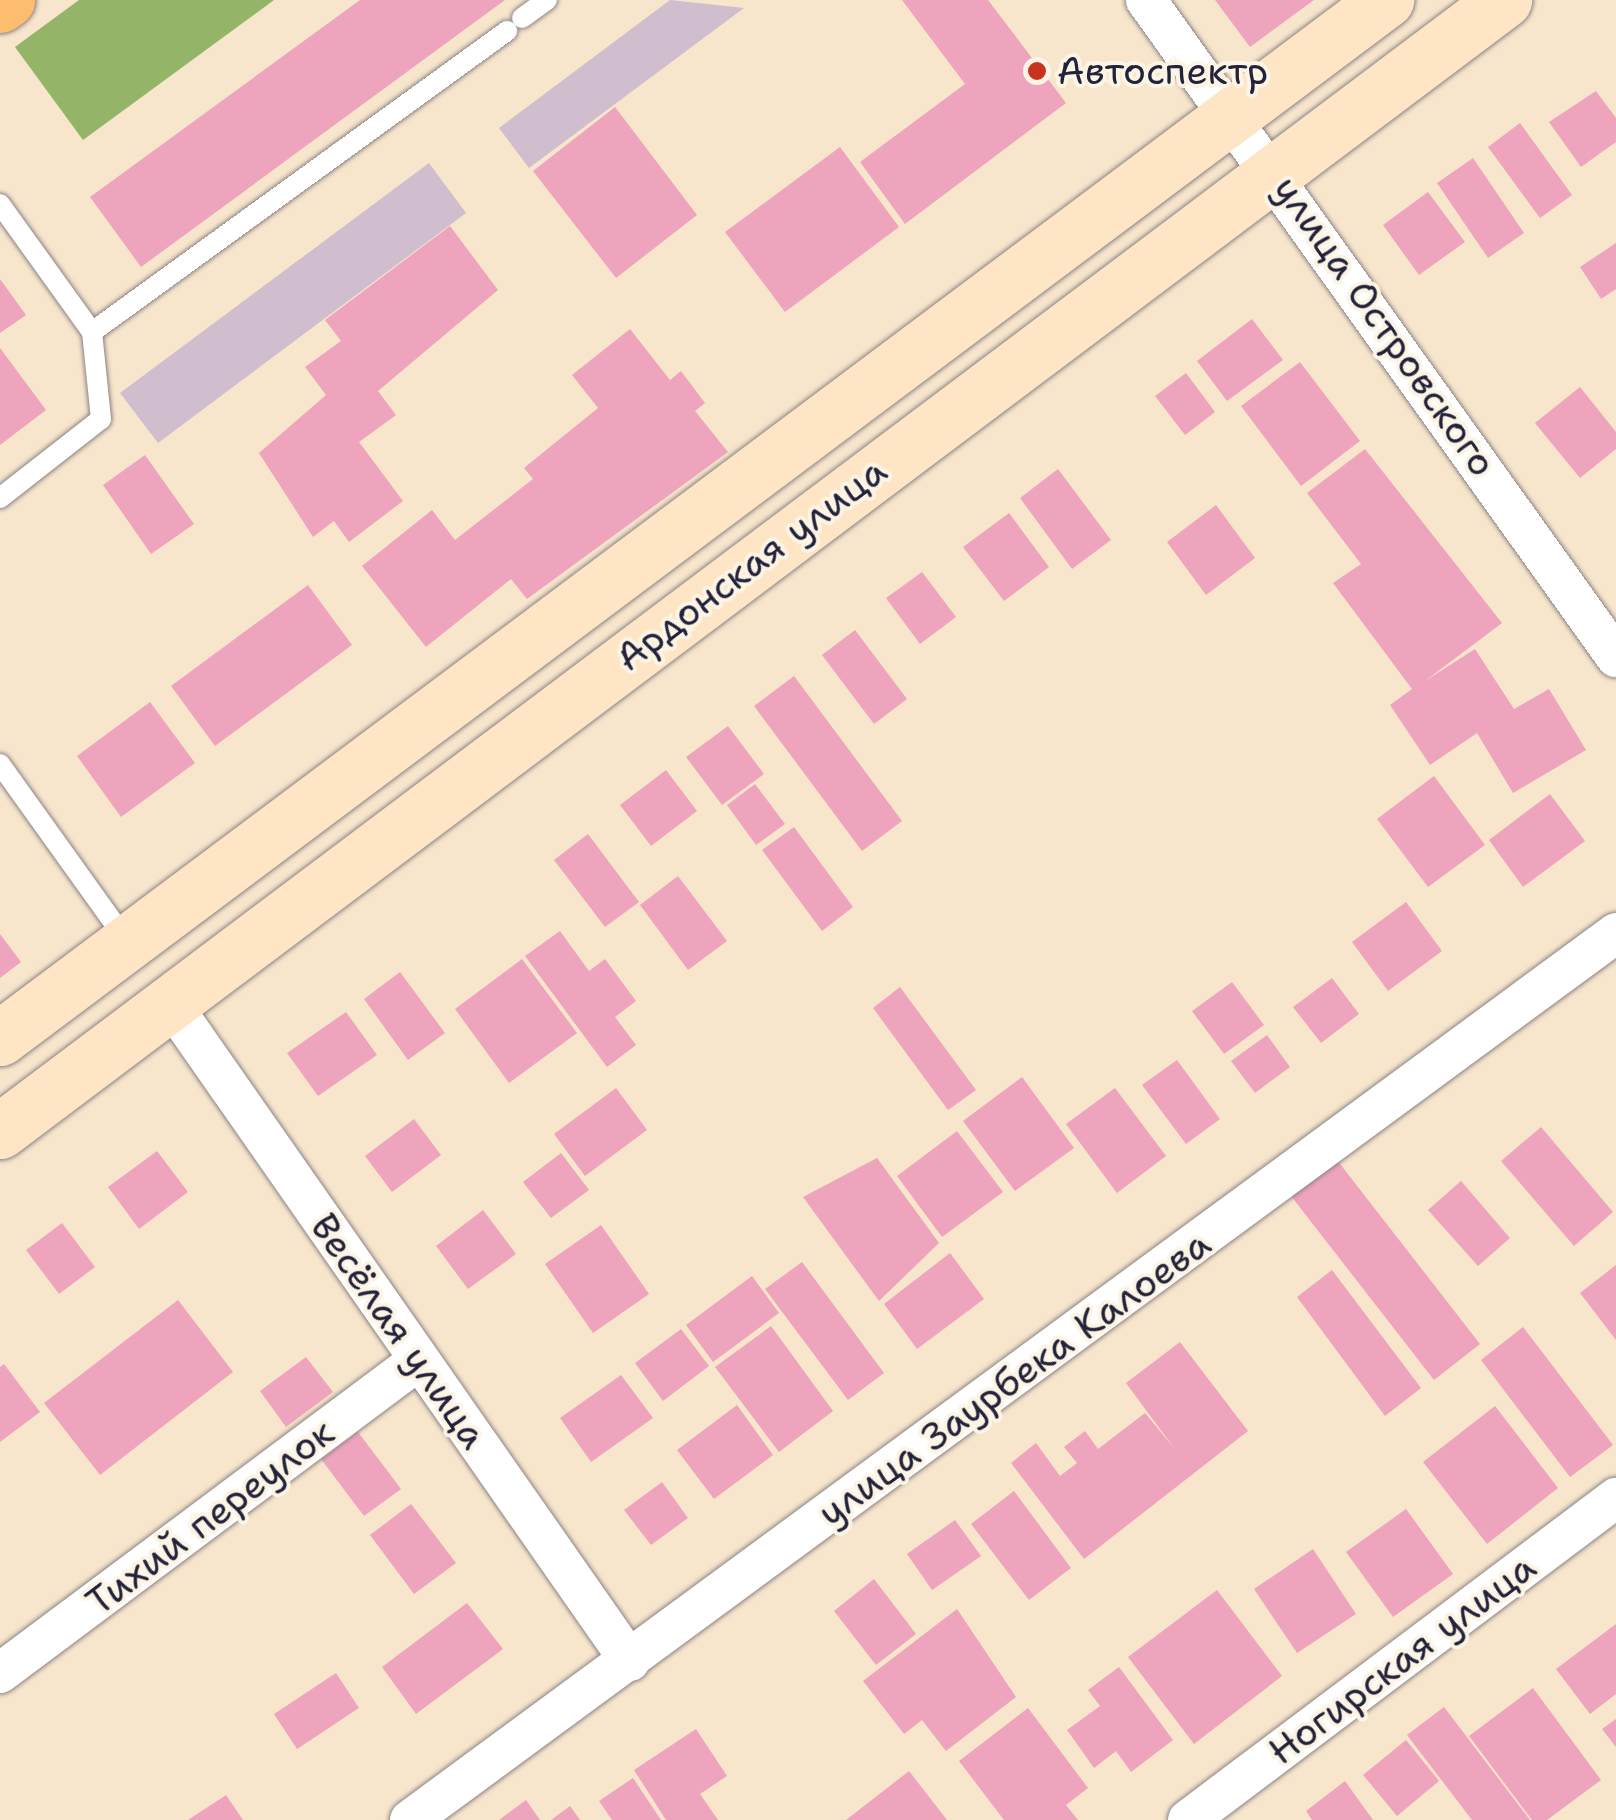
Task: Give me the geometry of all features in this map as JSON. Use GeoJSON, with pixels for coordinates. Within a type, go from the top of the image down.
{"type":"FeatureCollection","features":[{"type":"Feature","properties":{"kind":"main road"},"geometry":{"type":"LineString","coordinates":[[0,5],[6,0]]}},
{"type":"Feature","properties":{"kind":"main road","name":"Ардонская улица"},"geometry":{"type":"LineString","coordinates":[[0,1038],[1386,0]]}},
{"type":"Feature","properties":{"kind":"main road","name":"Ардонская улица"},"geometry":{"type":"LineString","coordinates":[[0,1130],[1274,168],[1504,0]]}},
{"type":"Feature","properties":{"kind":"street","name":"улица Островского"},"geometry":{"type":"LineString","coordinates":[[1146,0],[1274,168],[1616,656]]}},
{"type":"Feature","properties":{"kind":"street","name":"улица Заурбека Калоева"},"geometry":{"type":"LineString","coordinates":[[413,1819],[1616,933]]}},
{"type":"Feature","properties":{"kind":"street","name":"Весёлая улица"},"geometry":{"type":"LineString","coordinates":[[169,1001],[630,1661]]}},
{"type":"Feature","properties":{"kind":"street","name":"Тихий переулок"},"geometry":{"type":"LineString","coordinates":[[0,1673],[419,1360]]}},
{"type":"Feature","properties":{"kind":"street","name":"Ногирская улица"},"geometry":{"type":"LineString","coordinates":[[1188,1820],[1616,1498]]}},
{"type":"Feature","properties":{"kind":"lane"},"geometry":{"type":"LineString","coordinates":[[92,332],[546,0]]}},
{"type":"Feature","properties":{"kind":"lane"},"geometry":{"type":"LineString","coordinates":[[0,204],[92,332],[100,419],[0,498]]}},
{"type":"Feature","properties":{"kind":"lane"},"geometry":{"type":"LineString","coordinates":[[0,764],[126,940]]}},
{"type":"Feature","properties":{"kind":"shaded area"},"geometry":{"type":"Polygon","coordinates":[[[670,0],[744,8],[529,168],[499,128],[670,0]]]}},
{"type":"Feature","properties":{"kind":"shaded area"},"geometry":{"type":"Polygon","coordinates":[[[429,163],[466,213],[158,443],[120,393],[429,163]]]}},
{"type":"Feature","properties":{"kind":"green space"},"geometry":{"type":"Polygon","coordinates":[[[79,0],[274,0],[83,140],[15,47],[79,0]]]}},
{"type":"Feature","properties":{"kind":"building"},"geometry":{"type":"Polygon","coordinates":[[[360,0],[505,0],[141,267],[90,197],[360,0]]]}},
{"type":"Feature","properties":{"kind":"building"},"geometry":{"type":"Polygon","coordinates":[[[902,0],[988,0],[1066,103],[905,224],[860,162],[965,84],[902,0]]]}},
{"type":"Feature","properties":{"kind":"building"},"geometry":{"type":"Polygon","coordinates":[[[1215,0],[1314,0],[1250,47],[1215,0]]]}},
{"type":"Feature","properties":{"kind":"building"},"geometry":{"type":"Polygon","coordinates":[[[1596,91],[1616,118],[1616,142],[1581,167],[1549,122],[1596,91]]]}},
{"type":"Feature","properties":{"kind":"building"},"geometry":{"type":"Polygon","coordinates":[[[615,107],[697,215],[616,278],[533,171],[615,107]]]}},
{"type":"Feature","properties":{"kind":"building"},"geometry":{"type":"Polygon","coordinates":[[[1520,123],[1572,195],[1540,218],[1488,147],[1520,123]]]}},
{"type":"Feature","properties":{"kind":"building"},"geometry":{"type":"Polygon","coordinates":[[[840,147],[899,227],[785,312],[725,232],[840,147]]]}},
{"type":"Feature","properties":{"kind":"building"},"geometry":{"type":"Polygon","coordinates":[[[1473,158],[1524,233],[1488,258],[1437,183],[1473,158]]]}},
{"type":"Feature","properties":{"kind":"building"},"geometry":{"type":"Polygon","coordinates":[[[1428,192],[1465,242],[1419,275],[1383,225],[1428,192]]]}},
{"type":"Feature","properties":{"kind":"building"},"geometry":{"type":"Polygon","coordinates":[[[450,226],[498,290],[378,391],[396,415],[359,442],[403,501],[349,542],[334,521],[313,537],[259,453],[326,395],[305,367],[341,341],[325,320],[450,226]]]}},
{"type":"Feature","properties":{"kind":"building"},"geometry":{"type":"Polygon","coordinates":[[[1616,243],[1616,289],[1601,299],[1580,267],[1616,243]]]}},
{"type":"Feature","properties":{"kind":"building"},"geometry":{"type":"Polygon","coordinates":[[[0,279],[26,315],[0,333],[0,279]]]}},
{"type":"Feature","properties":{"kind":"building"},"geometry":{"type":"Polygon","coordinates":[[[1252,319],[1283,360],[1227,401],[1197,361],[1252,319]]]}},
{"type":"Feature","properties":{"kind":"building"},"geometry":{"type":"Polygon","coordinates":[[[630,329],[670,380],[681,371],[705,403],[695,411],[728,452],[527,599],[511,579],[426,647],[362,566],[432,510],[455,540],[533,479],[524,468],[598,408],[572,375],[630,329]]]}},
{"type":"Feature","properties":{"kind":"building"},"geometry":{"type":"Polygon","coordinates":[[[0,348],[46,410],[0,445],[0,348]]]}},
{"type":"Feature","properties":{"kind":"building"},"geometry":{"type":"Polygon","coordinates":[[[1300,362],[1360,441],[1301,486],[1241,406],[1300,362]]]}},
{"type":"Feature","properties":{"kind":"building"},"geometry":{"type":"Polygon","coordinates":[[[1186,373],[1215,412],[1185,435],[1155,396],[1186,373]]]}},
{"type":"Feature","properties":{"kind":"building"},"geometry":{"type":"Polygon","coordinates":[[[1580,387],[1616,432],[1616,449],[1580,478],[1535,423],[1580,387]]]}},
{"type":"Feature","properties":{"kind":"building"},"geometry":{"type":"Polygon","coordinates":[[[1365,449],[1502,623],[1425,681],[1475,649],[1514,709],[1549,689],[1586,750],[1513,793],[1477,733],[1430,765],[1390,705],[1412,689],[1333,583],[1361,564],[1307,493],[1365,449]]]}},
{"type":"Feature","properties":{"kind":"building"},"geometry":{"type":"Polygon","coordinates":[[[145,455],[194,524],[151,554],[103,485],[145,455]]]}},
{"type":"Feature","properties":{"kind":"building"},"geometry":{"type":"Polygon","coordinates":[[[1058,469],[1111,540],[1072,569],[1020,498],[1058,469]]]}},
{"type":"Feature","properties":{"kind":"building"},"geometry":{"type":"Polygon","coordinates":[[[1216,505],[1255,558],[1206,595],[1167,542],[1216,505]]]}},
{"type":"Feature","properties":{"kind":"building"},"geometry":{"type":"Polygon","coordinates":[[[1009,513],[1049,567],[1004,601],[963,547],[1009,513]]]}},
{"type":"Feature","properties":{"kind":"building"},"geometry":{"type":"Polygon","coordinates":[[[922,572],[956,617],[920,644],[886,598],[922,572]]]}},
{"type":"Feature","properties":{"kind":"building"},"geometry":{"type":"Polygon","coordinates":[[[308,585],[352,645],[215,746],[171,686],[308,585]]]}},
{"type":"Feature","properties":{"kind":"building"},"geometry":{"type":"Polygon","coordinates":[[[855,630],[907,699],[874,724],[822,655],[855,630]]]}},
{"type":"Feature","properties":{"kind":"building"},"geometry":{"type":"Polygon","coordinates":[[[794,676],[902,821],[862,851],[754,706],[794,676]]]}},
{"type":"Feature","properties":{"kind":"building"},"geometry":{"type":"Polygon","coordinates":[[[150,702],[195,763],[121,817],[77,756],[150,702]]]}},
{"type":"Feature","properties":{"kind":"building"},"geometry":{"type":"Polygon","coordinates":[[[728,726],[764,774],[722,805],[686,757],[728,726]]]}},
{"type":"Feature","properties":{"kind":"building"},"geometry":{"type":"Polygon","coordinates":[[[666,770],[697,811],[651,846],[620,805],[666,770]]]}},
{"type":"Feature","properties":{"kind":"building"},"geometry":{"type":"Polygon","coordinates":[[[1434,776],[1485,845],[1428,887],[1377,819],[1434,776]]]}},
{"type":"Feature","properties":{"kind":"building"},"geometry":{"type":"Polygon","coordinates":[[[755,784],[785,824],[756,845],[727,805],[755,784]]]}},
{"type":"Feature","properties":{"kind":"building"},"geometry":{"type":"Polygon","coordinates":[[[1550,794],[1585,841],[1523,887],[1489,840],[1550,794]]]}},
{"type":"Feature","properties":{"kind":"building"},"geometry":{"type":"Polygon","coordinates":[[[794,827],[853,907],[822,931],[762,850],[794,827]]]}},
{"type":"Feature","properties":{"kind":"building"},"geometry":{"type":"Polygon","coordinates":[[[588,834],[639,902],[605,927],[554,860],[588,834]]]}},
{"type":"Feature","properties":{"kind":"building"},"geometry":{"type":"Polygon","coordinates":[[[678,876],[727,941],[688,970],[640,905],[678,876]]]}},
{"type":"Feature","properties":{"kind":"building"},"geometry":{"type":"Polygon","coordinates":[[[1406,902],[1442,951],[1388,991],[1352,942],[1406,902]]]}},
{"type":"Feature","properties":{"kind":"building"},"geometry":{"type":"Polygon","coordinates":[[[560,931],[589,971],[605,959],[636,1001],[615,1017],[636,1045],[607,1067],[525,956],[560,931]]]}},
{"type":"Feature","properties":{"kind":"building"},"geometry":{"type":"Polygon","coordinates":[[[0,934],[21,962],[0,978],[0,934]]]}},
{"type":"Feature","properties":{"kind":"building"},"geometry":{"type":"Polygon","coordinates":[[[522,959],[577,1033],[509,1083],[455,1009],[522,959]]]}},
{"type":"Feature","properties":{"kind":"building"},"geometry":{"type":"Polygon","coordinates":[[[400,972],[445,1033],[408,1060],[364,999],[400,972]]]}},
{"type":"Feature","properties":{"kind":"building"},"geometry":{"type":"Polygon","coordinates":[[[1332,978],[1359,1014],[1321,1043],[1293,1007],[1332,978]]]}},
{"type":"Feature","properties":{"kind":"building"},"geometry":{"type":"Polygon","coordinates":[[[1232,982],[1264,1025],[1224,1054],[1192,1011],[1232,982]]]}},
{"type":"Feature","properties":{"kind":"building"},"geometry":{"type":"Polygon","coordinates":[[[900,987],[976,1090],[948,1110],[873,1008],[900,987]]]}},
{"type":"Feature","properties":{"kind":"building"},"geometry":{"type":"Polygon","coordinates":[[[346,1012],[377,1055],[318,1096],[287,1053],[346,1012]]]}},
{"type":"Feature","properties":{"kind":"building"},"geometry":{"type":"Polygon","coordinates":[[[1267,1035],[1290,1067],[1255,1093],[1231,1061],[1267,1035]]]}},
{"type":"Feature","properties":{"kind":"building"},"geometry":{"type":"Polygon","coordinates":[[[1177,1060],[1220,1119],[1186,1144],[1142,1085],[1177,1060]]]}},
{"type":"Feature","properties":{"kind":"building"},"geometry":{"type":"Polygon","coordinates":[[[1022,1077],[1074,1148],[1015,1191],[963,1121],[1022,1077]]]}},
{"type":"Feature","properties":{"kind":"building"},"geometry":{"type":"Polygon","coordinates":[[[616,1088],[647,1130],[585,1176],[554,1134],[616,1088]]]}},
{"type":"Feature","properties":{"kind":"building"},"geometry":{"type":"Polygon","coordinates":[[[1115,1088],[1166,1156],[1117,1193],[1066,1124],[1115,1088]]]}},
{"type":"Feature","properties":{"kind":"building"},"geometry":{"type":"Polygon","coordinates":[[[414,1119],[441,1155],[392,1192],[365,1156],[414,1119]]]}},
{"type":"Feature","properties":{"kind":"building"},"geometry":{"type":"Polygon","coordinates":[[[1541,1127],[1613,1212],[1574,1246],[1501,1161],[1541,1127]]]}},
{"type":"Feature","properties":{"kind":"building"},"geometry":{"type":"Polygon","coordinates":[[[957,1131],[1003,1192],[942,1237],[897,1176],[957,1131]]]}},
{"type":"Feature","properties":{"kind":"building"},"geometry":{"type":"Polygon","coordinates":[[[157,1151],[188,1192],[139,1229],[108,1187],[157,1151]]]}},
{"type":"Feature","properties":{"kind":"building"},"geometry":{"type":"Polygon","coordinates":[[[561,1153],[589,1190],[551,1218],[523,1182],[561,1153]]]}},
{"type":"Feature","properties":{"kind":"building"},"geometry":{"type":"Polygon","coordinates":[[[877,1158],[939,1243],[879,1301],[803,1197],[877,1158]]]}},
{"type":"Feature","properties":{"kind":"building"},"geometry":{"type":"Polygon","coordinates":[[[1337,1160],[1480,1344],[1434,1380],[1291,1196],[1337,1160]]]}},
{"type":"Feature","properties":{"kind":"building"},"geometry":{"type":"Polygon","coordinates":[[[1461,1181],[1510,1238],[1478,1266],[1428,1210],[1461,1181]]]}},
{"type":"Feature","properties":{"kind":"building"},"geometry":{"type":"Polygon","coordinates":[[[483,1210],[516,1254],[468,1289],[436,1246],[483,1210]]]}},
{"type":"Feature","properties":{"kind":"building"},"geometry":{"type":"Polygon","coordinates":[[[62,1223],[95,1267],[59,1294],[26,1250],[62,1223]]]}},
{"type":"Feature","properties":{"kind":"building"},"geometry":{"type":"Polygon","coordinates":[[[601,1225],[649,1294],[593,1333],[545,1264],[601,1225]]]}},
{"type":"Feature","properties":{"kind":"building"},"geometry":{"type":"Polygon","coordinates":[[[950,1253],[984,1299],[917,1349],[884,1304],[950,1253]]]}},
{"type":"Feature","properties":{"kind":"building"},"geometry":{"type":"Polygon","coordinates":[[[802,1262],[884,1373],[848,1400],[765,1289],[802,1262]]]}},
{"type":"Feature","properties":{"kind":"building"},"geometry":{"type":"Polygon","coordinates":[[[1616,1265],[1616,1340],[1580,1293],[1616,1265]]]}},
{"type":"Feature","properties":{"kind":"building"},"geometry":{"type":"Polygon","coordinates":[[[1332,1270],[1421,1388],[1385,1416],[1297,1297],[1332,1270]]]}},
{"type":"Feature","properties":{"kind":"building"},"geometry":{"type":"Polygon","coordinates":[[[752,1276],[779,1313],[713,1362],[686,1325],[752,1276]]]}},
{"type":"Feature","properties":{"kind":"building"},"geometry":{"type":"Polygon","coordinates":[[[178,1300],[233,1372],[100,1475],[44,1403],[178,1300]]]}},
{"type":"Feature","properties":{"kind":"building"},"geometry":{"type":"Polygon","coordinates":[[[771,1326],[833,1411],[779,1452],[715,1367],[771,1326]]]}},
{"type":"Feature","properties":{"kind":"building"},"geometry":{"type":"Polygon","coordinates":[[[1523,1327],[1613,1445],[1570,1477],[1481,1360],[1523,1327]]]}},
{"type":"Feature","properties":{"kind":"building"},"geometry":{"type":"Polygon","coordinates":[[[681,1329],[709,1366],[663,1401],[635,1363],[681,1329]]]}},
{"type":"Feature","properties":{"kind":"building"},"geometry":{"type":"Polygon","coordinates":[[[1180,1342],[1248,1431],[1084,1559],[1011,1463],[1036,1443],[1060,1476],[1077,1463],[1064,1447],[1085,1431],[1098,1449],[1145,1413],[1174,1448],[1126,1383],[1180,1342]]]}},
{"type":"Feature","properties":{"kind":"building"},"geometry":{"type":"Polygon","coordinates":[[[306,1357],[333,1392],[286,1427],[260,1391],[306,1357]]]}},
{"type":"Feature","properties":{"kind":"building"},"geometry":{"type":"Polygon","coordinates":[[[4,1364],[40,1412],[0,1442],[0,1367],[4,1364]]]}},
{"type":"Feature","properties":{"kind":"building"},"geometry":{"type":"Polygon","coordinates":[[[621,1375],[653,1418],[591,1462],[560,1418],[621,1375]]]}},
{"type":"Feature","properties":{"kind":"building"},"geometry":{"type":"Polygon","coordinates":[[[737,1405],[773,1455],[714,1499],[677,1450],[737,1405]]]}},
{"type":"Feature","properties":{"kind":"building"},"geometry":{"type":"Polygon","coordinates":[[[1495,1406],[1558,1488],[1487,1544],[1423,1462],[1495,1406]]]}},
{"type":"Feature","properties":{"kind":"building"},"geometry":{"type":"Polygon","coordinates":[[[358,1432],[401,1489],[364,1516],[321,1459],[358,1432]]]}},
{"type":"Feature","properties":{"kind":"building"},"geometry":{"type":"Polygon","coordinates":[[[662,1482],[688,1518],[651,1545],[624,1510],[662,1482]]]}},
{"type":"Feature","properties":{"kind":"building"},"geometry":{"type":"Polygon","coordinates":[[[1014,1491],[1071,1568],[1029,1600],[971,1524],[1014,1491]]]}},
{"type":"Feature","properties":{"kind":"building"},"geometry":{"type":"Polygon","coordinates":[[[411,1504],[456,1563],[414,1594],[370,1535],[411,1504]]]}},
{"type":"Feature","properties":{"kind":"building"},"geometry":{"type":"Polygon","coordinates":[[[1406,1509],[1453,1574],[1393,1617],[1346,1552],[1406,1509]]]}},
{"type":"Feature","properties":{"kind":"building"},"geometry":{"type":"Polygon","coordinates":[[[955,1520],[981,1556],[932,1590],[907,1554],[955,1520]]]}},
{"type":"Feature","properties":{"kind":"building"},"geometry":{"type":"Polygon","coordinates":[[[1313,1549],[1356,1614],[1297,1653],[1254,1589],[1313,1549]]]}},
{"type":"Feature","properties":{"kind":"building"},"geometry":{"type":"Polygon","coordinates":[[[874,1579],[916,1634],[876,1665],[834,1611],[874,1579]]]}},
{"type":"Feature","properties":{"kind":"building"},"geometry":{"type":"Polygon","coordinates":[[[1217,1590],[1282,1676],[1194,1744],[1128,1657],[1217,1590]]]}},
{"type":"Feature","properties":{"kind":"building"},"geometry":{"type":"Polygon","coordinates":[[[467,1603],[503,1649],[416,1714],[382,1667],[467,1603]]]}},
{"type":"Feature","properties":{"kind":"building"},"geometry":{"type":"Polygon","coordinates":[[[957,1609],[1016,1697],[946,1751],[922,1720],[904,1734],[863,1681],[957,1609]]]}},
{"type":"Feature","properties":{"kind":"building"},"geometry":{"type":"Polygon","coordinates":[[[1616,1624],[1616,1694],[1590,1714],[1556,1669],[1616,1624]]]}},
{"type":"Feature","properties":{"kind":"building"},"geometry":{"type":"Polygon","coordinates":[[[1119,1667],[1173,1740],[1131,1772],[1116,1751],[1094,1768],[1067,1730],[1100,1706],[1088,1690],[1119,1667]]]}},
{"type":"Feature","properties":{"kind":"building"},"geometry":{"type":"Polygon","coordinates":[[[336,1673],[359,1708],[297,1749],[274,1714],[336,1673]]]}},
{"type":"Feature","properties":{"kind":"building"},"geometry":{"type":"Polygon","coordinates":[[[1533,1688],[1601,1780],[1547,1820],[1532,1820],[1469,1736],[1533,1688]]]}},
{"type":"Feature","properties":{"kind":"building"},"geometry":{"type":"Polygon","coordinates":[[[1444,1707],[1530,1820],[1472,1820],[1407,1735],[1444,1707]]]}},
{"type":"Feature","properties":{"kind":"building"},"geometry":{"type":"Polygon","coordinates":[[[1028,1708],[1088,1788],[1066,1805],[1078,1820],[1004,1820],[959,1761],[1028,1708]]]}},
{"type":"Feature","properties":{"kind":"building"},"geometry":{"type":"Polygon","coordinates":[[[1616,1719],[1616,1747],[1602,1729],[1616,1719]]]}},
{"type":"Feature","properties":{"kind":"building"},"geometry":{"type":"Polygon","coordinates":[[[696,1729],[727,1776],[700,1794],[718,1820],[666,1820],[634,1770],[696,1729]]]}},
{"type":"Feature","properties":{"kind":"building"},"geometry":{"type":"Polygon","coordinates":[[[1406,1740],[1439,1781],[1397,1816],[1363,1775],[1406,1740]]]}},
{"type":"Feature","properties":{"kind":"building"},"geometry":{"type":"Polygon","coordinates":[[[909,1771],[947,1820],[846,1820],[909,1771]]]}},
{"type":"Feature","properties":{"kind":"building"},"geometry":{"type":"Polygon","coordinates":[[[633,1778],[661,1820],[612,1820],[599,1801],[633,1778]]]}},
{"type":"Feature","properties":{"kind":"building"},"geometry":{"type":"Polygon","coordinates":[[[1345,1781],[1373,1820],[1312,1820],[1306,1811],[1345,1781]]]}},
{"type":"Feature","properties":{"kind":"building"},"geometry":{"type":"Polygon","coordinates":[[[226,1795],[243,1820],[188,1820],[226,1795]]]}},
{"type":"Feature","properties":{"kind":"building"},"geometry":{"type":"Polygon","coordinates":[[[526,1800],[540,1820],[499,1820],[526,1800]]]}},
{"type":"Feature","properties":{"kind":"building"},"geometry":{"type":"Polygon","coordinates":[[[570,1806],[580,1820],[551,1820],[570,1806]]]}},
{"type":"Feature","properties":{"kind":"place","name":"Автоспектр"},"geometry":{"type":"Point","coordinates":[1037,71]}}]}
